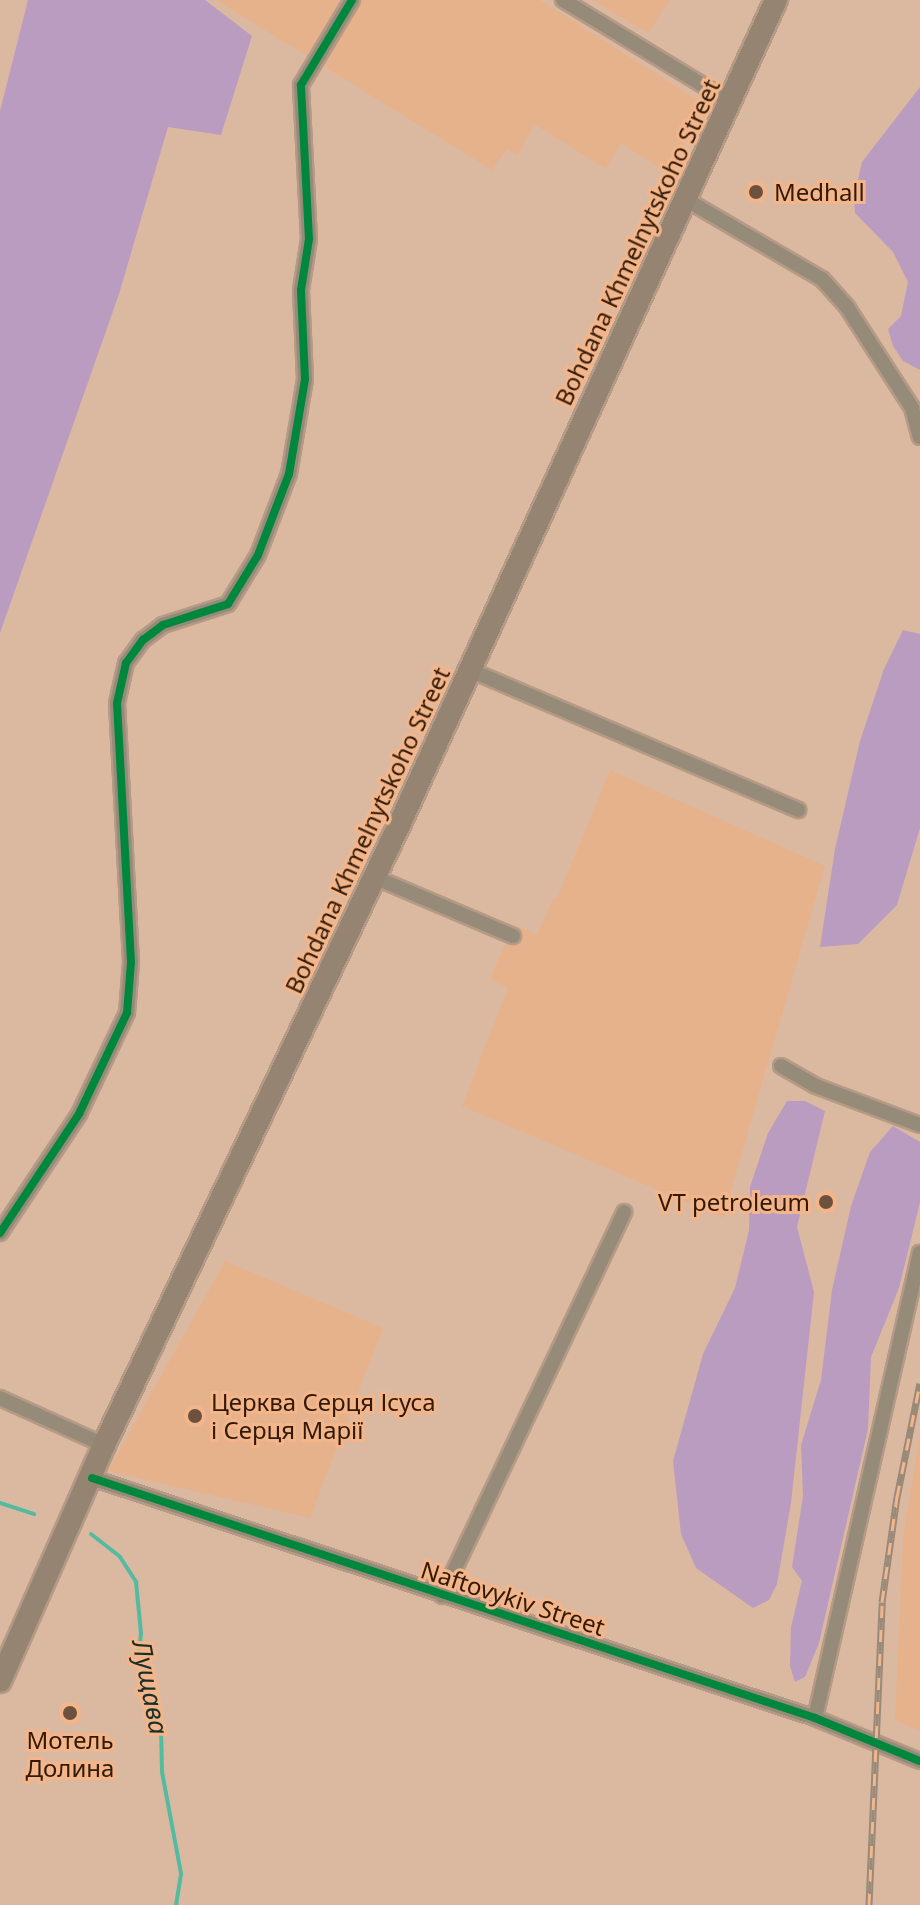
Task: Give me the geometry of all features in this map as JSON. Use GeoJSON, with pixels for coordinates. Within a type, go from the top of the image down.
{"type":"FeatureCollection","features":[{"type":"Feature","properties":{"kind":"main road","name":"Bohdana Khmelnytskoho Street"},"geometry":{"type":"LineString","coordinates":[[0,1681],[104,1445],[374,877],[776,0]]}},
{"type":"Feature","properties":{"kind":"street"},"geometry":{"type":"LineString","coordinates":[[0,1233],[79,1114],[127,1013],[131,962],[117,703],[126,663],[143,640],[163,625],[228,604],[258,555],[289,474],[305,379],[301,290],[309,239],[301,85],[352,0]]}},
{"type":"Feature","properties":{"kind":"street"},"geometry":{"type":"LineString","coordinates":[[563,0],[729,101]]}},
{"type":"Feature","properties":{"kind":"street"},"geometry":{"type":"LineString","coordinates":[[685,199],[822,279],[847,307],[916,404],[920,437]]}},
{"type":"Feature","properties":{"kind":"street"},"geometry":{"type":"LineString","coordinates":[[470,670],[798,810]]}},
{"type":"Feature","properties":{"kind":"street"},"geometry":{"type":"LineString","coordinates":[[374,877],[513,936]]}},
{"type":"Feature","properties":{"kind":"street"},"geometry":{"type":"LineString","coordinates":[[781,1066],[816,1086],[920,1125]]}},
{"type":"Feature","properties":{"kind":"street"},"geometry":{"type":"LineString","coordinates":[[442,1596],[624,1212]]}},
{"type":"Feature","properties":{"kind":"street"},"geometry":{"type":"LineString","coordinates":[[815,1718],[891,1367],[920,1253]]}},
{"type":"Feature","properties":{"kind":"street"},"geometry":{"type":"LineString","coordinates":[[0,1398],[104,1445]]}},
{"type":"Feature","properties":{"kind":"street","name":"Naftovykiv Street"},"geometry":{"type":"LineString","coordinates":[[92,1478],[815,1718],[920,1761]]}},
{"type":"Feature","properties":{"kind":"shaded area"},"geometry":{"type":"Polygon","coordinates":[[[28,0],[205,0],[252,36],[221,135],[168,127],[119,294],[0,633],[0,111],[28,0]]]}},
{"type":"Feature","properties":{"kind":"shaded area"},"geometry":{"type":"Polygon","coordinates":[[[216,0],[540,0],[702,103],[669,174],[621,143],[606,169],[534,124],[518,155],[507,149],[492,170],[216,0]]]}},
{"type":"Feature","properties":{"kind":"shaded area"},"geometry":{"type":"Polygon","coordinates":[[[592,0],[670,0],[648,33],[592,0]]]}},
{"type":"Feature","properties":{"kind":"shaded area"},"geometry":{"type":"Polygon","coordinates":[[[920,87],[920,370],[903,361],[893,346],[888,329],[901,316],[908,282],[893,252],[855,213],[854,197],[862,162],[920,87]]]}},
{"type":"Feature","properties":{"kind":"shaded area"},"geometry":{"type":"Polygon","coordinates":[[[903,630],[920,634],[920,828],[897,905],[858,944],[820,947],[835,849],[860,741],[884,669],[903,630]]]}},
{"type":"Feature","properties":{"kind":"shaded area"},"geometry":{"type":"Polygon","coordinates":[[[610,770],[825,866],[723,1218],[462,1106],[508,988],[490,979],[514,924],[537,935],[552,900],[558,896],[610,770]]]}},
{"type":"Feature","properties":{"kind":"shaded area"},"geometry":{"type":"Polygon","coordinates":[[[787,1101],[805,1101],[825,1111],[797,1227],[814,1292],[791,1503],[777,1584],[769,1600],[753,1608],[696,1568],[681,1534],[673,1461],[703,1354],[735,1288],[749,1230],[750,1187],[768,1133],[787,1101]]]}},
{"type":"Feature","properties":{"kind":"shaded area"},"geometry":{"type":"Polygon","coordinates":[[[893,1126],[920,1142],[920,1202],[899,1288],[871,1357],[868,1429],[819,1643],[805,1677],[795,1682],[790,1666],[791,1627],[802,1581],[792,1567],[803,1496],[801,1445],[821,1380],[832,1290],[851,1206],[870,1152],[893,1126]]]}},
{"type":"Feature","properties":{"kind":"shaded area"},"geometry":{"type":"Polygon","coordinates":[[[225,1261],[383,1328],[310,1518],[108,1471],[225,1261]]]}},
{"type":"Feature","properties":{"kind":"shaded area"},"geometry":{"type":"Polygon","coordinates":[[[920,1432],[920,1731],[895,1720],[903,1539],[920,1432]]]}},
{"type":"Feature","properties":{"kind":"waterway","name":"Лущава"},"geometry":{"type":"LineString","coordinates":[[0,1503],[34,1514]]}},
{"type":"Feature","properties":{"kind":"waterway","name":"Лущава"},"geometry":{"type":"LineString","coordinates":[[91,1534],[120,1557],[136,1582],[141,1633],[139,1652],[161,1728],[162,1772],[181,1874],[176,1905]]}},
{"type":"Feature","properties":{"kind":"railway"},"geometry":{"type":"LineString","coordinates":[[869,1905],[882,1602],[897,1497],[920,1383]]}},
{"type":"Feature","properties":{"kind":"cycle path"},"geometry":{"type":"LineString","coordinates":[[0,1233],[79,1114],[127,1013],[131,962],[117,703],[126,663],[143,640],[163,625],[228,604],[258,555],[289,474],[305,379],[301,290],[309,239],[301,85],[352,0]]}},
{"type":"Feature","properties":{"kind":"cycle path"},"geometry":{"type":"LineString","coordinates":[[92,1478],[815,1718],[920,1761]]}},
{"type":"Feature","properties":{"kind":"place","name":"Medhall"},"geometry":{"type":"Point","coordinates":[756,192]}},
{"type":"Feature","properties":{"kind":"place","name":"VT petroleum"},"geometry":{"type":"Point","coordinates":[826,1202]}},
{"type":"Feature","properties":{"kind":"place","name":"Церква Серця Ісуса і Серця Марії"},"geometry":{"type":"Point","coordinates":[195,1416]}},
{"type":"Feature","properties":{"kind":"place","name":"Мотель Долина"},"geometry":{"type":"Point","coordinates":[70,1713]}}]}
